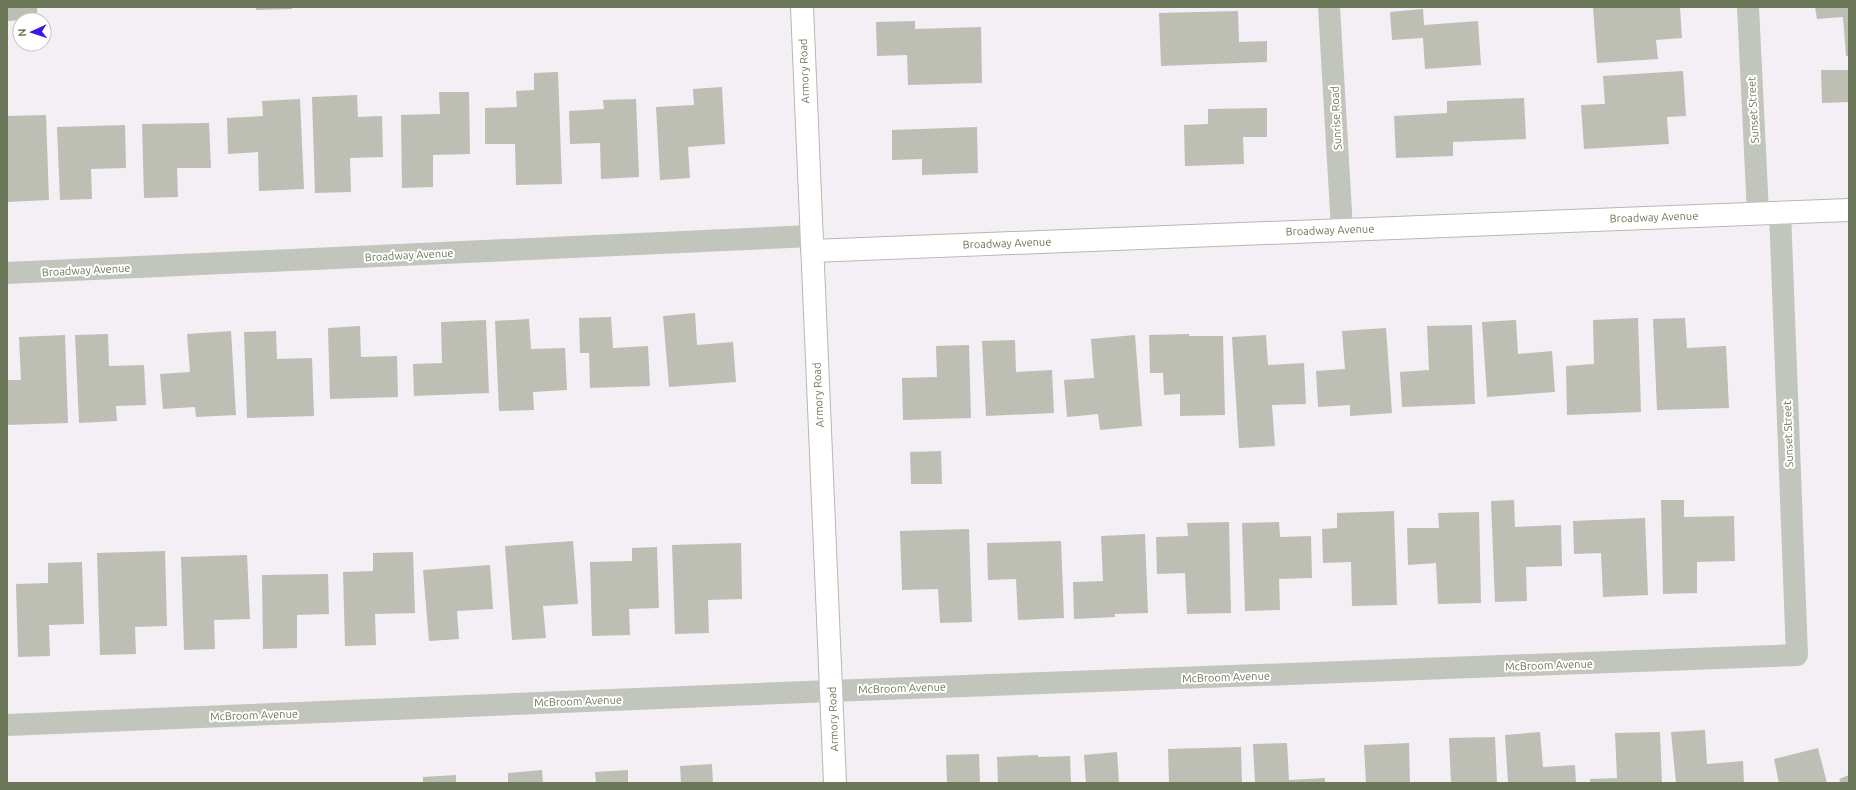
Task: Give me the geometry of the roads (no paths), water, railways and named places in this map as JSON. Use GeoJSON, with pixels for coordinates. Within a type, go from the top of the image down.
{"type":"FeatureCollection","features":[{"type":"Feature","properties":{"kind":"street","name":"Armory Road"},"geometry":{"type":"LineString","coordinates":[[802,7],[835,783]]}},
{"type":"Feature","properties":{"kind":"street","name":"Sunrise Road"},"geometry":{"type":"LineString","coordinates":[[1329,7],[1342,230]]}},
{"type":"Feature","properties":{"kind":"street","name":"Sunset Street"},"geometry":{"type":"LineString","coordinates":[[1748,7],[1758,213]]}},
{"type":"Feature","properties":{"kind":"street","name":"Broadway Avenue"},"geometry":{"type":"LineString","coordinates":[[7,273],[812,244],[1342,230],[1849,210]]}},
{"type":"Feature","properties":{"kind":"street","name":"Sunset Street"},"geometry":{"type":"LineString","coordinates":[[1780,212],[1797,655]]}},
{"type":"Feature","properties":{"kind":"street","name":"McBroom Avenue"},"geometry":{"type":"LineString","coordinates":[[7,725],[831,691],[1797,655]]}}]}
